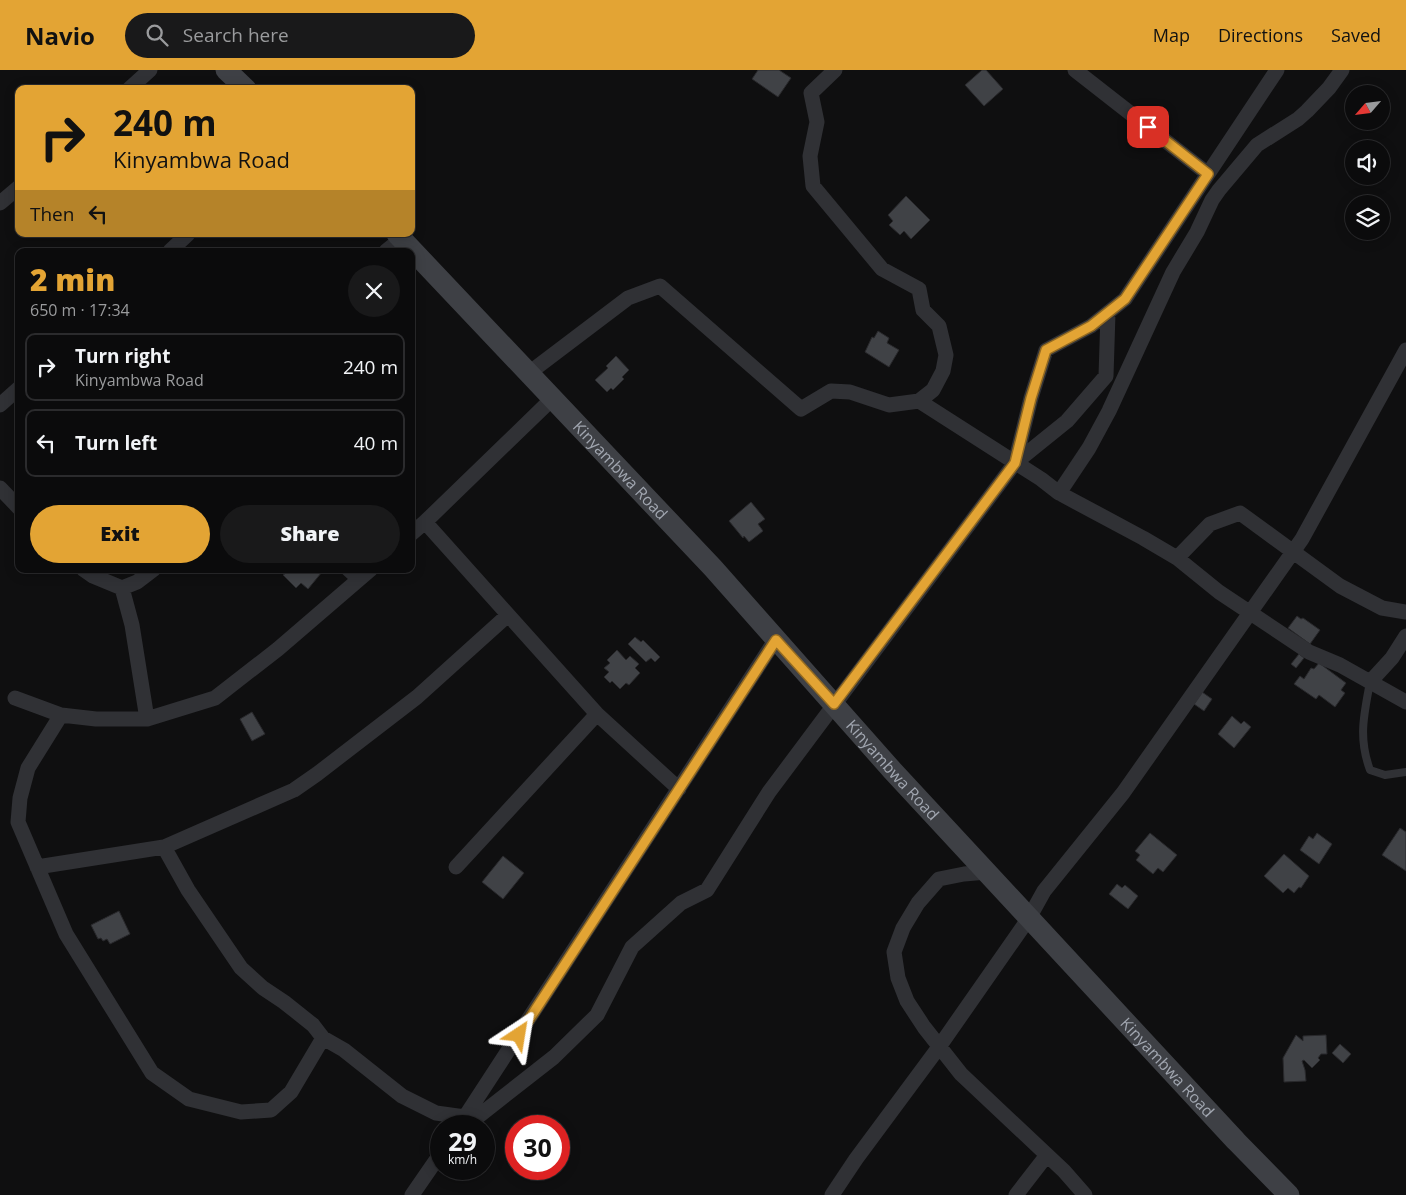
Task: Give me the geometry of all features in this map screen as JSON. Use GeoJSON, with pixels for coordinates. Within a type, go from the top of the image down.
{"type":"FeatureCollection","features":[{"type":"Feature","properties":{"kind":"street"},"geometry":{"type":"LineString","coordinates":[[133,85],[150,70]]}},
{"type":"Feature","properties":{"kind":"street"},"geometry":{"type":"LineString","coordinates":[[226,70],[242,85]]}},
{"type":"Feature","properties":{"kind":"street"},"geometry":{"type":"LineString","coordinates":[[530,373],[628,298],[660,286],[800,409],[831,392],[850,392],[889,405],[919,401],[933,390],[943,370],[946,355],[939,326],[923,310],[919,289],[882,269],[813,186],[810,156],[817,122],[810,94],[835,70]]}},
{"type":"Feature","properties":{"kind":"street"},"geometry":{"type":"LineString","coordinates":[[1075,70],[1208,174]]}},
{"type":"Feature","properties":{"kind":"street"},"geometry":{"type":"LineString","coordinates":[[1015,463],[1031,398],[1046,350],[1091,326],[1125,299],[1277,70]]}},
{"type":"Feature","properties":{"kind":"street"},"geometry":{"type":"LineString","coordinates":[[1059,493],[1089,448],[1109,411],[1173,272],[1197,232],[1212,200],[1257,145],[1298,119],[1329,88],[1342,70]]}},
{"type":"Feature","properties":{"kind":"street"},"geometry":{"type":"LineString","coordinates":[[0,203],[15,190]]}},
{"type":"Feature","properties":{"kind":"street"},"geometry":{"type":"LineString","coordinates":[[173,248],[185,237]]}},
{"type":"Feature","properties":{"kind":"street","name":"Kinyambwa Road"},"geometry":{"type":"LineString","coordinates":[[415,261],[530,373],[713,568],[1029,918],[1236,1141],[1289,1195]]}},
{"type":"Feature","properties":{"kind":"street"},"geometry":{"type":"LineString","coordinates":[[474,1115],[554,1057],[597,1015],[632,947],[680,904],[707,890],[769,792],[1015,463],[1067,421],[1106,376],[1108,313]]}},
{"type":"Feature","properties":{"kind":"street"},"geometry":{"type":"LineString","coordinates":[[832,1195],[856,1159],[940,1047],[1029,918],[1044,891],[1123,793],[1302,540],[1406,350]]}},
{"type":"Feature","properties":{"kind":"street"},"geometry":{"type":"LineString","coordinates":[[0,405],[15,392]]}},
{"type":"Feature","properties":{"kind":"street"},"geometry":{"type":"LineString","coordinates":[[415,531],[553,398]]}},
{"type":"Feature","properties":{"kind":"street"},"geometry":{"type":"LineString","coordinates":[[919,401],[1041,479],[1059,493],[1177,558],[1218,592],[1309,652],[1340,665],[1406,702]]}},
{"type":"Feature","properties":{"kind":"street"},"geometry":{"type":"LineString","coordinates":[[0,488],[15,504]]}},
{"type":"Feature","properties":{"kind":"street"},"geometry":{"type":"LineString","coordinates":[[1177,558],[1210,524],[1240,513],[1340,586],[1382,608],[1406,612]]}},
{"type":"Feature","properties":{"kind":"street"},"geometry":{"type":"LineString","coordinates":[[425,522],[597,714],[679,788]]}},
{"type":"Feature","properties":{"kind":"street"},"geometry":{"type":"LineString","coordinates":[[89,573],[122,588],[137,582],[149,573]]}},
{"type":"Feature","properties":{"kind":"street"},"geometry":{"type":"LineString","coordinates":[[15,698],[61,714],[96,719],[147,719],[215,698],[278,649],[353,574]]}},
{"type":"Feature","properties":{"kind":"street"},"geometry":{"type":"LineString","coordinates":[[122,588],[132,625],[147,719]]}},
{"type":"Feature","properties":{"kind":"street"},"geometry":{"type":"LineString","coordinates":[[37,867],[164,847],[294,790],[417,697],[508,615]]}},
{"type":"Feature","properties":{"kind":"street"},"geometry":{"type":"LineString","coordinates":[[1370,682],[1392,658],[1406,636]]}},
{"type":"Feature","properties":{"kind":"street"},"geometry":{"type":"LineString","coordinates":[[468,1115],[776,640]]}},
{"type":"Feature","properties":{"kind":"street"},"geometry":{"type":"LineString","coordinates":[[61,714],[28,768],[20,798],[18,822],[66,934],[152,1073],[188,1100],[240,1112],[271,1110],[291,1092],[323,1038]]}},
{"type":"Feature","properties":{"kind":"street"},"geometry":{"type":"LineString","coordinates":[[456,867],[597,714]]}},
{"type":"Feature","properties":{"kind":"street"},"geometry":{"type":"LineString","coordinates":[[164,847],[188,890],[241,968],[263,988],[313,1025],[323,1038],[344,1050],[402,1096],[441,1115]]}},
{"type":"Feature","properties":{"kind":"street"},"geometry":{"type":"LineString","coordinates":[[987,872],[939,879],[918,902],[902,928],[894,952],[898,978],[907,1001],[924,1027],[961,1074],[1064,1171],[1085,1195]]}},
{"type":"Feature","properties":{"kind":"street"},"geometry":{"type":"LineString","coordinates":[[1016,1195],[1047,1155]]}},
{"type":"Feature","properties":{"kind":"street"},"geometry":{"type":"LineString","coordinates":[[412,1195],[430,1169]]}},
{"type":"Feature","properties":{"kind":"lane"},"geometry":{"type":"LineString","coordinates":[[1370,682],[1362,728],[1364,754],[1370,770],[1385,775],[1406,772]]}},
{"type":"Feature","properties":{"kind":"building"},"geometry":{"type":"Polygon","coordinates":[[[758,70],[779,70],[791,78],[778,97],[752,79],[758,70]]]}},
{"type":"Feature","properties":{"kind":"building"},"geometry":{"type":"Polygon","coordinates":[[[982,70],[986,70],[1003,89],[984,106],[965,85],[982,70]]]}},
{"type":"Feature","properties":{"kind":"building"},"geometry":{"type":"Polygon","coordinates":[[[906,196],[930,220],[911,239],[904,231],[900,235],[889,225],[893,221],[888,215],[906,196]]]}},
{"type":"Feature","properties":{"kind":"building"},"geometry":{"type":"Polygon","coordinates":[[[878,331],[889,338],[887,343],[899,350],[889,367],[865,352],[872,337],[874,338],[878,331]]]}},
{"type":"Feature","properties":{"kind":"building"},"geometry":{"type":"Polygon","coordinates":[[[616,356],[629,370],[622,377],[624,379],[613,390],[611,388],[607,392],[595,380],[608,368],[606,366],[616,356]]]}},
{"type":"Feature","properties":{"kind":"building"},"geometry":{"type":"Polygon","coordinates":[[[751,502],[765,519],[758,524],[763,531],[749,542],[744,536],[743,538],[729,521],[751,502]]]}},
{"type":"Feature","properties":{"kind":"building"},"geometry":{"type":"Polygon","coordinates":[[[286,573],[321,573],[308,589],[301,583],[296,588],[283,575],[286,573]]]}},
{"type":"Feature","properties":{"kind":"building"},"geometry":{"type":"Polygon","coordinates":[[[1297,616],[1320,630],[1310,644],[1288,628],[1297,616]]]}},
{"type":"Feature","properties":{"kind":"building"},"geometry":{"type":"Polygon","coordinates":[[[635,637],[641,642],[643,640],[660,657],[655,662],[651,658],[646,662],[628,644],[635,637]]]}},
{"type":"Feature","properties":{"kind":"building"},"geometry":{"type":"Polygon","coordinates":[[[617,650],[626,660],[630,656],[639,664],[635,668],[640,673],[629,685],[626,683],[620,689],[612,681],[610,683],[604,677],[609,672],[604,668],[610,663],[607,660],[617,650]]]}},
{"type":"Feature","properties":{"kind":"building"},"geometry":{"type":"Polygon","coordinates":[[[1299,654],[1304,658],[1296,668],[1291,664],[1299,654]]]}},
{"type":"Feature","properties":{"kind":"building"},"geometry":{"type":"Polygon","coordinates":[[[1319,663],[1346,683],[1341,690],[1345,693],[1335,707],[1319,695],[1316,699],[1294,684],[1300,676],[1304,679],[1311,668],[1314,669],[1319,663]]]}},
{"type":"Feature","properties":{"kind":"building"},"geometry":{"type":"Polygon","coordinates":[[[1202,692],[1212,699],[1204,711],[1194,704],[1202,692]]]}},
{"type":"Feature","properties":{"kind":"building"},"geometry":{"type":"Polygon","coordinates":[[[252,712],[265,734],[252,741],[240,719],[252,712]]]}},
{"type":"Feature","properties":{"kind":"building"},"geometry":{"type":"Polygon","coordinates":[[[1232,716],[1241,724],[1244,721],[1251,727],[1234,748],[1218,734],[1232,716]]]}},
{"type":"Feature","properties":{"kind":"building"},"geometry":{"type":"Polygon","coordinates":[[[1400,828],[1406,832],[1406,871],[1382,855],[1400,828]]]}},
{"type":"Feature","properties":{"kind":"building"},"geometry":{"type":"Polygon","coordinates":[[[1150,833],[1177,855],[1163,872],[1158,868],[1153,874],[1136,860],[1140,855],[1135,851],[1150,833]]]}},
{"type":"Feature","properties":{"kind":"building"},"geometry":{"type":"Polygon","coordinates":[[[1317,833],[1332,844],[1319,864],[1300,850],[1309,836],[1313,839],[1317,833]]]}},
{"type":"Feature","properties":{"kind":"building"},"geometry":{"type":"Polygon","coordinates":[[[1284,854],[1309,876],[1301,888],[1299,887],[1294,893],[1288,888],[1283,893],[1264,876],[1284,854]]]}},
{"type":"Feature","properties":{"kind":"building"},"geometry":{"type":"Polygon","coordinates":[[[503,856],[524,873],[503,899],[482,882],[503,856]]]}},
{"type":"Feature","properties":{"kind":"building"},"geometry":{"type":"Polygon","coordinates":[[[1117,884],[1122,888],[1125,885],[1138,896],[1128,909],[1109,894],[1117,884]]]}},
{"type":"Feature","properties":{"kind":"building"},"geometry":{"type":"Polygon","coordinates":[[[119,911],[130,934],[110,944],[107,939],[103,941],[101,938],[98,939],[91,925],[119,911]]]}},
{"type":"Feature","properties":{"kind":"building"},"geometry":{"type":"Polygon","coordinates":[[[1296,1035],[1303,1041],[1303,1036],[1326,1035],[1327,1054],[1321,1054],[1318,1058],[1320,1060],[1312,1068],[1304,1060],[1302,1061],[1306,1081],[1284,1082],[1283,1058],[1296,1035]]]}},
{"type":"Feature","properties":{"kind":"building"},"geometry":{"type":"Polygon","coordinates":[[[1340,1044],[1351,1054],[1343,1063],[1332,1053],[1340,1044]]]}},
{"type":"Feature","properties":{"kind":"route"},"geometry":{"type":"LineString","coordinates":[[519,1035],[776,640],[834,704],[1015,463],[1031,398],[1046,350],[1091,326],[1125,299],[1208,174],[1148,127]]}}]}
